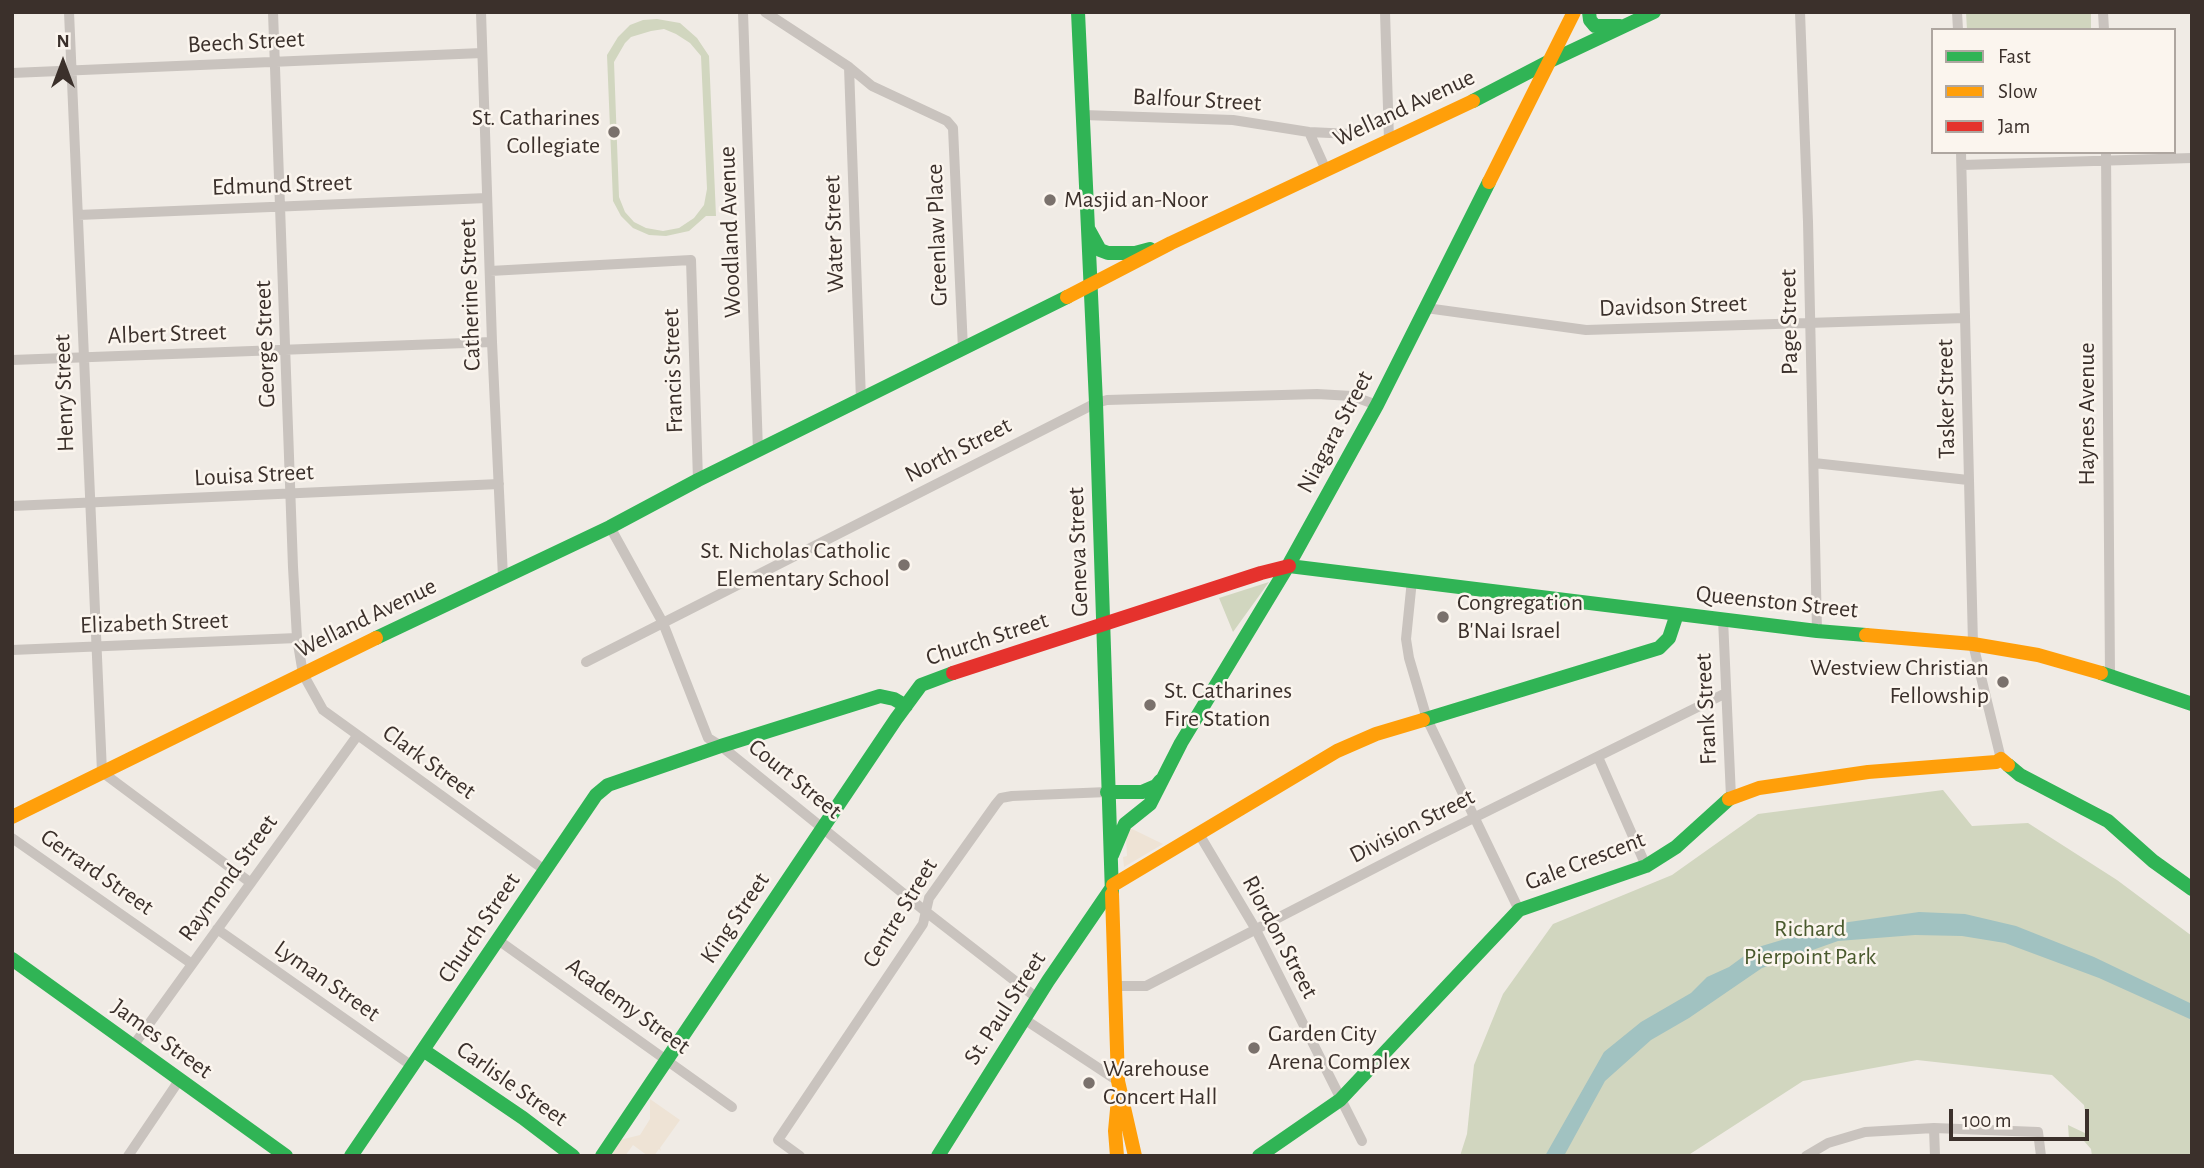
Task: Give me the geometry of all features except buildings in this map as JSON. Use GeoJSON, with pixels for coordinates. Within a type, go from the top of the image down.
{"type":"FeatureCollection","features":[{"type":"Feature","properties":{"kind":"main road","name":"Geneva Street"},"geometry":{"type":"LineString","coordinates":[[1078,12],[1096,403],[1108,828],[1113,885],[1117,1156]]}},
{"type":"Feature","properties":{"kind":"main road","name":"Niagara Street"},"geometry":{"type":"LineString","coordinates":[[1112,856],[1125,824],[1150,804],[1161,780],[1288,566],[1377,405],[1574,12]]}},
{"type":"Feature","properties":{"kind":"main road"},"geometry":{"type":"LineString","coordinates":[[1589,12],[1590,20],[1595,26],[1611,27],[1631,23]]}},
{"type":"Feature","properties":{"kind":"main road","name":"Welland Avenue"},"geometry":{"type":"LineString","coordinates":[[12,817],[610,527],[698,480],[1090,286],[1171,243],[1509,84],[1548,62],[1654,12]]}},
{"type":"Feature","properties":{"kind":"main road"},"geometry":{"type":"LineString","coordinates":[[1087,225],[1100,250],[1112,254],[1135,253],[1171,243]]}},
{"type":"Feature","properties":{"kind":"main road","name":"Church Street"},"geometry":{"type":"LineString","coordinates":[[351,1156],[596,795],[608,785],[880,696],[894,699],[906,706],[921,685],[928,681],[1288,566],[1376,574],[1677,614]]}},
{"type":"Feature","properties":{"kind":"main road","name":"Queenston Street"},"geometry":{"type":"LineString","coordinates":[[1113,885],[1337,751],[1376,734],[1659,648],[1669,638],[1677,614],[1817,631],[1973,644],[2043,656],[2192,704]]}},
{"type":"Feature","properties":{"kind":"main road","name":"King Street"},"geometry":{"type":"LineString","coordinates":[[602,1156],[906,706]]}},
{"type":"Feature","properties":{"kind":"main road"},"geometry":{"type":"LineString","coordinates":[[2001,759],[2020,775],[2108,821],[2153,861],[2192,889]]}},
{"type":"Feature","properties":{"kind":"main road","name":"Gale Crescent"},"geometry":{"type":"LineString","coordinates":[[1259,1156],[1340,1100],[1519,911],[1646,866],[1676,847],[1731,797],[1759,788],[1868,772],[1996,762],[2001,759]]}},
{"type":"Feature","properties":{"kind":"main road"},"geometry":{"type":"LineString","coordinates":[[1107,792],[1142,792],[1156,786],[1161,780]]}},
{"type":"Feature","properties":{"kind":"main road","name":"St. Paul Street"},"geometry":{"type":"LineString","coordinates":[[938,1156],[1037,998],[1113,885]]}},
{"type":"Feature","properties":{"kind":"main road","name":"James Street"},"geometry":{"type":"LineString","coordinates":[[12,959],[286,1156]]}},
{"type":"Feature","properties":{"kind":"main road","name":"Carlisle Street"},"geometry":{"type":"LineString","coordinates":[[424,1050],[573,1156]]}},
{"type":"Feature","properties":{"kind":"main road","name":"Geneva Street"},"geometry":{"type":"LineString","coordinates":[[1118,1086],[1132,1133],[1135,1156]]}},
{"type":"Feature","properties":{"kind":"street","name":"Henry Street"},"geometry":{"type":"LineString","coordinates":[[69,12],[102,772]]}},
{"type":"Feature","properties":{"kind":"street","name":"George Street"},"geometry":{"type":"LineString","coordinates":[[273,12],[297,638],[303,674]]}},
{"type":"Feature","properties":{"kind":"street","name":"Catherine Street"},"geometry":{"type":"LineString","coordinates":[[481,12],[503,577]]}},
{"type":"Feature","properties":{"kind":"street","name":"Woodland Avenue"},"geometry":{"type":"LineString","coordinates":[[743,12],[758,451]]}},
{"type":"Feature","properties":{"kind":"street"},"geometry":{"type":"LineString","coordinates":[[765,12],[849,67]]}},
{"type":"Feature","properties":{"kind":"street"},"geometry":{"type":"LineString","coordinates":[[1385,12],[1389,140]]}},
{"type":"Feature","properties":{"kind":"street","name":"Page Street"},"geometry":{"type":"LineString","coordinates":[[1800,12],[1817,631]]}},
{"type":"Feature","properties":{"kind":"street","name":"Beech Street"},"geometry":{"type":"LineString","coordinates":[[12,73],[482,53]]}},
{"type":"Feature","properties":{"kind":"street","name":"Greenlaw Place"},"geometry":{"type":"LineString","coordinates":[[849,67],[872,86],[947,121],[953,128],[963,349]]}},
{"type":"Feature","properties":{"kind":"street","name":"Water Street"},"geometry":{"type":"LineString","coordinates":[[849,67],[861,400]]}},
{"type":"Feature","properties":{"kind":"street","name":"Balfour Street"},"geometry":{"type":"LineString","coordinates":[[1083,115],[1233,120],[1309,132],[1351,134]]}},
{"type":"Feature","properties":{"kind":"street"},"geometry":{"type":"LineString","coordinates":[[1309,132],[1326,170]]}},
{"type":"Feature","properties":{"kind":"street","name":"Tasker Street"},"geometry":{"type":"LineString","coordinates":[[1961,154],[1973,644],[2001,759]]}},
{"type":"Feature","properties":{"kind":"street"},"geometry":{"type":"LineString","coordinates":[[1962,165],[2106,156],[2192,158]]}},
{"type":"Feature","properties":{"kind":"street","name":"Haynes Avenue"},"geometry":{"type":"LineString","coordinates":[[2106,156],[2110,676]]}},
{"type":"Feature","properties":{"kind":"street","name":"Edmund Street"},"geometry":{"type":"LineString","coordinates":[[78,215],[487,198]]}},
{"type":"Feature","properties":{"kind":"street","name":"Francis Street"},"geometry":{"type":"LineString","coordinates":[[490,271],[691,260],[698,480]]}},
{"type":"Feature","properties":{"kind":"street","name":"Davidson Street"},"geometry":{"type":"LineString","coordinates":[[1426,308],[1586,330],[1965,318]]}},
{"type":"Feature","properties":{"kind":"street","name":"Albert Street"},"geometry":{"type":"LineString","coordinates":[[12,360],[492,342]]}},
{"type":"Feature","properties":{"kind":"street","name":"North Street"},"geometry":{"type":"LineString","coordinates":[[586,662],[1096,403],[1107,400],[1317,394],[1352,396],[1377,405]]}},
{"type":"Feature","properties":{"kind":"street"},"geometry":{"type":"LineString","coordinates":[[1814,463],[1968,480]]}},
{"type":"Feature","properties":{"kind":"street","name":"Louisa Street"},"geometry":{"type":"LineString","coordinates":[[12,506],[499,484]]}},
{"type":"Feature","properties":{"kind":"street","name":"Court Street"},"geometry":{"type":"LineString","coordinates":[[610,527],[663,623],[708,738],[1037,998]]}},
{"type":"Feature","properties":{"kind":"street"},"geometry":{"type":"LineString","coordinates":[[1412,580],[1406,639],[1409,659],[1427,719],[1519,911]]}},
{"type":"Feature","properties":{"kind":"street","name":"Frank Street"},"geometry":{"type":"LineString","coordinates":[[1723,619],[1731,797]]}},
{"type":"Feature","properties":{"kind":"street","name":"Elizabeth Street"},"geometry":{"type":"LineString","coordinates":[[12,650],[297,638]]}},
{"type":"Feature","properties":{"kind":"street","name":"Clark Street"},"geometry":{"type":"LineString","coordinates":[[303,674],[323,710],[546,871]]}},
{"type":"Feature","properties":{"kind":"street","name":"Division Street"},"geometry":{"type":"LineString","coordinates":[[1114,986],[1146,986],[1241,938],[1255,928],[1726,693]]}},
{"type":"Feature","properties":{"kind":"street","name":"Raymond Street"},"geometry":{"type":"LineString","coordinates":[[133,1045],[357,736]]}},
{"type":"Feature","properties":{"kind":"street"},"geometry":{"type":"LineString","coordinates":[[1598,757],[1646,866]]}},
{"type":"Feature","properties":{"kind":"street"},"geometry":{"type":"LineString","coordinates":[[102,772],[251,883]]}},
{"type":"Feature","properties":{"kind":"street","name":"Centre Street"},"geometry":{"type":"LineString","coordinates":[[800,1156],[778,1140],[923,924],[929,898],[1001,798],[1107,792]]}},
{"type":"Feature","properties":{"kind":"street","name":"Riordon Street"},"geometry":{"type":"LineString","coordinates":[[1199,834],[1255,928],[1362,1141]]}},
{"type":"Feature","properties":{"kind":"street","name":"Gerrard Street"},"geometry":{"type":"LineString","coordinates":[[12,838],[192,964]]}},
{"type":"Feature","properties":{"kind":"street","name":"Lyman Street"},"geometry":{"type":"LineString","coordinates":[[217,929],[412,1066]]}},
{"type":"Feature","properties":{"kind":"street","name":"Academy Street"},"geometry":{"type":"LineString","coordinates":[[498,940],[732,1107]]}},
{"type":"Feature","properties":{"kind":"street"},"geometry":{"type":"LineString","coordinates":[[1024,1019],[1118,1086]]}},
{"type":"Feature","properties":{"kind":"street"},"geometry":{"type":"LineString","coordinates":[[128,1156],[180,1080]]}},
{"type":"Feature","properties":{"kind":"street"},"geometry":{"type":"LineString","coordinates":[[1934,1128],[1935,1156]]}},
{"type":"Feature","properties":{"kind":"street"},"geometry":{"type":"LineString","coordinates":[[1806,1156],[1828,1143],[1865,1132],[1934,1128],[2038,1132],[2041,1156]]}},
{"type":"Feature","properties":{"kind":"street"},"geometry":{"type":"LineString","coordinates":[[1828,1143],[1828,1156]]}},
{"type":"Feature","properties":{"kind":"green space"},"geometry":{"type":"Polygon","coordinates":[[[1966,12],[2091,12],[2091,28],[1967,28],[1966,12]]]}},
{"type":"Feature","properties":{"kind":"green space"},"geometry":{"type":"Polygon","coordinates":[[[657,19],[680,23],[697,38],[709,56],[716,216],[706,216],[689,231],[666,236],[649,235],[633,228],[621,216],[613,201],[607,55],[618,37],[630,25],[657,19]],[[664,29],[631,37],[614,62],[619,197],[625,212],[634,222],[646,228],[663,231],[679,228],[694,218],[704,205],[707,189],[701,56],[690,43],[664,29]]]}},
{"type":"Feature","properties":{"kind":"green space"},"geometry":{"type":"Polygon","coordinates":[[[1269,582],[1233,632],[1219,598],[1269,582]]]}},
{"type":"Feature","properties":{"kind":"green space","name":"Richard Pierpoint Park"},"geometry":{"type":"Polygon","coordinates":[[[1943,790],[1972,826],[2028,823],[2117,880],[2192,936],[2192,1156],[2092,1156],[2091,1149],[2084,1141],[2069,1139],[2068,1125],[2089,1135],[2084,1105],[2052,1075],[1917,1060],[1803,1081],[1687,1156],[1460,1156],[1467,1134],[1474,1065],[1503,994],[1553,924],[1672,875],[1758,814],[1943,790]]]}},
{"type":"Feature","properties":{"kind":"shaded area"},"geometry":{"type":"Polygon","coordinates":[[[1130,828],[1163,844],[1124,867],[1123,857],[1127,856],[1126,837],[1130,828]]]}},
{"type":"Feature","properties":{"kind":"shaded area"},"geometry":{"type":"Polygon","coordinates":[[[650,1099],[680,1120],[660,1148],[661,1151],[659,1149],[654,1156],[648,1156],[633,1145],[625,1156],[609,1156],[620,1140],[640,1135],[650,1119],[650,1099]]]}},
{"type":"Feature","properties":{"kind":"water"},"geometry":{"type":"Polygon","coordinates":[[[1919,912],[1965,914],[2016,926],[2094,957],[2192,1004],[2192,1020],[2099,978],[2005,943],[1962,936],[1915,935],[1838,941],[1762,968],[1689,1018],[1651,1040],[1605,1081],[1564,1156],[1545,1156],[1604,1052],[1641,1022],[1691,993],[1707,977],[1729,967],[1755,948],[1835,924],[1919,912]]]}},
{"type":"Feature","properties":{"kind":"traffic: fast"},"geometry":{"type":"LineString","coordinates":[[1078,12],[1096,403],[1112,894]]}},
{"type":"Feature","properties":{"kind":"traffic: fast"},"geometry":{"type":"LineString","coordinates":[[1589,12],[1590,20],[1595,26],[1620,26]]}},
{"type":"Feature","properties":{"kind":"traffic: fast"},"geometry":{"type":"LineString","coordinates":[[1473,101],[1654,12]]}},
{"type":"Feature","properties":{"kind":"traffic: fast"},"geometry":{"type":"LineString","coordinates":[[1112,855],[1125,824],[1150,804],[1181,743],[1288,566],[1377,405],[1489,182]]}},
{"type":"Feature","properties":{"kind":"traffic: fast"},"geometry":{"type":"LineString","coordinates":[[1089,230],[1100,250],[1108,253],[1135,253],[1150,249]]}},
{"type":"Feature","properties":{"kind":"traffic: fast"},"geometry":{"type":"LineString","coordinates":[[376,638],[610,527],[698,480],[1067,297]]}},
{"type":"Feature","properties":{"kind":"traffic: fast"},"geometry":{"type":"LineString","coordinates":[[1289,566],[1866,635]]}},
{"type":"Feature","properties":{"kind":"traffic: fast"},"geometry":{"type":"LineString","coordinates":[[1423,720],[1659,648],[1669,638],[1677,614]]}},
{"type":"Feature","properties":{"kind":"traffic: fast"},"geometry":{"type":"LineString","coordinates":[[602,1156],[896,719],[921,685],[953,673]]}},
{"type":"Feature","properties":{"kind":"traffic: fast"},"geometry":{"type":"LineString","coordinates":[[2101,673],[2192,704]]}},
{"type":"Feature","properties":{"kind":"traffic: fast"},"geometry":{"type":"LineString","coordinates":[[351,1156],[596,795],[608,785],[880,696],[894,699],[906,706]]}},
{"type":"Feature","properties":{"kind":"traffic: fast"},"geometry":{"type":"LineString","coordinates":[[2008,765],[2020,775],[2108,821],[2153,861],[2192,889]]}},
{"type":"Feature","properties":{"kind":"traffic: fast"},"geometry":{"type":"LineString","coordinates":[[1107,792],[1142,792],[1156,786],[1160,781]]}},
{"type":"Feature","properties":{"kind":"traffic: fast"},"geometry":{"type":"LineString","coordinates":[[1259,1156],[1340,1100],[1519,910],[1646,866],[1676,847],[1729,799]]}},
{"type":"Feature","properties":{"kind":"traffic: fast"},"geometry":{"type":"LineString","coordinates":[[938,1156],[1048,981],[1113,886]]}},
{"type":"Feature","properties":{"kind":"traffic: fast"},"geometry":{"type":"LineString","coordinates":[[12,959],[286,1156]]}},
{"type":"Feature","properties":{"kind":"traffic: fast"},"geometry":{"type":"LineString","coordinates":[[423,1050],[523,1118],[573,1156]]}},
{"type":"Feature","properties":{"kind":"traffic: slow"},"geometry":{"type":"LineString","coordinates":[[1489,182],[1574,12]]}},
{"type":"Feature","properties":{"kind":"traffic: slow"},"geometry":{"type":"LineString","coordinates":[[1067,297],[1171,243],[1473,101]]}},
{"type":"Feature","properties":{"kind":"traffic: slow"},"geometry":{"type":"LineString","coordinates":[[1866,635],[1973,644],[2038,655],[2101,673]]}},
{"type":"Feature","properties":{"kind":"traffic: slow"},"geometry":{"type":"LineString","coordinates":[[12,817],[376,638]]}},
{"type":"Feature","properties":{"kind":"traffic: slow"},"geometry":{"type":"LineString","coordinates":[[1113,885],[1337,751],[1376,734],[1423,720]]}},
{"type":"Feature","properties":{"kind":"traffic: slow"},"geometry":{"type":"LineString","coordinates":[[1729,799],[1759,788],[1868,772],[1996,762],[2001,759],[2008,765]]}},
{"type":"Feature","properties":{"kind":"traffic: slow"},"geometry":{"type":"LineString","coordinates":[[1112,894],[1118,1081],[1135,1156]]}},
{"type":"Feature","properties":{"kind":"traffic: slow"},"geometry":{"type":"LineString","coordinates":[[1117,1156],[1115,1131],[1118,1099]]}},
{"type":"Feature","properties":{"kind":"traffic: jam"},"geometry":{"type":"LineString","coordinates":[[953,673],[1289,566]]}},
{"type":"Feature","properties":{"kind":"place","name":"St. Catharines Collegiate"},"geometry":{"type":"Point","coordinates":[614,132]}},
{"type":"Feature","properties":{"kind":"place","name":"Masjid an-Noor"},"geometry":{"type":"Point","coordinates":[1050,200]}},
{"type":"Feature","properties":{"kind":"place","name":"St. Nicholas Catholic Elementary School"},"geometry":{"type":"Point","coordinates":[904,565]}},
{"type":"Feature","properties":{"kind":"place","name":"Congregation B'Nai Israel"},"geometry":{"type":"Point","coordinates":[1443,617]}},
{"type":"Feature","properties":{"kind":"place","name":"Westview Christian Fellowship"},"geometry":{"type":"Point","coordinates":[2003,682]}},
{"type":"Feature","properties":{"kind":"place","name":"St. Catharines Fire Station"},"geometry":{"type":"Point","coordinates":[1150,705]}},
{"type":"Feature","properties":{"kind":"place","name":"Garden City Arena Complex"},"geometry":{"type":"Point","coordinates":[1254,1048]}},
{"type":"Feature","properties":{"kind":"place","name":"Warehouse Concert Hall"},"geometry":{"type":"Point","coordinates":[1089,1083]}}]}
